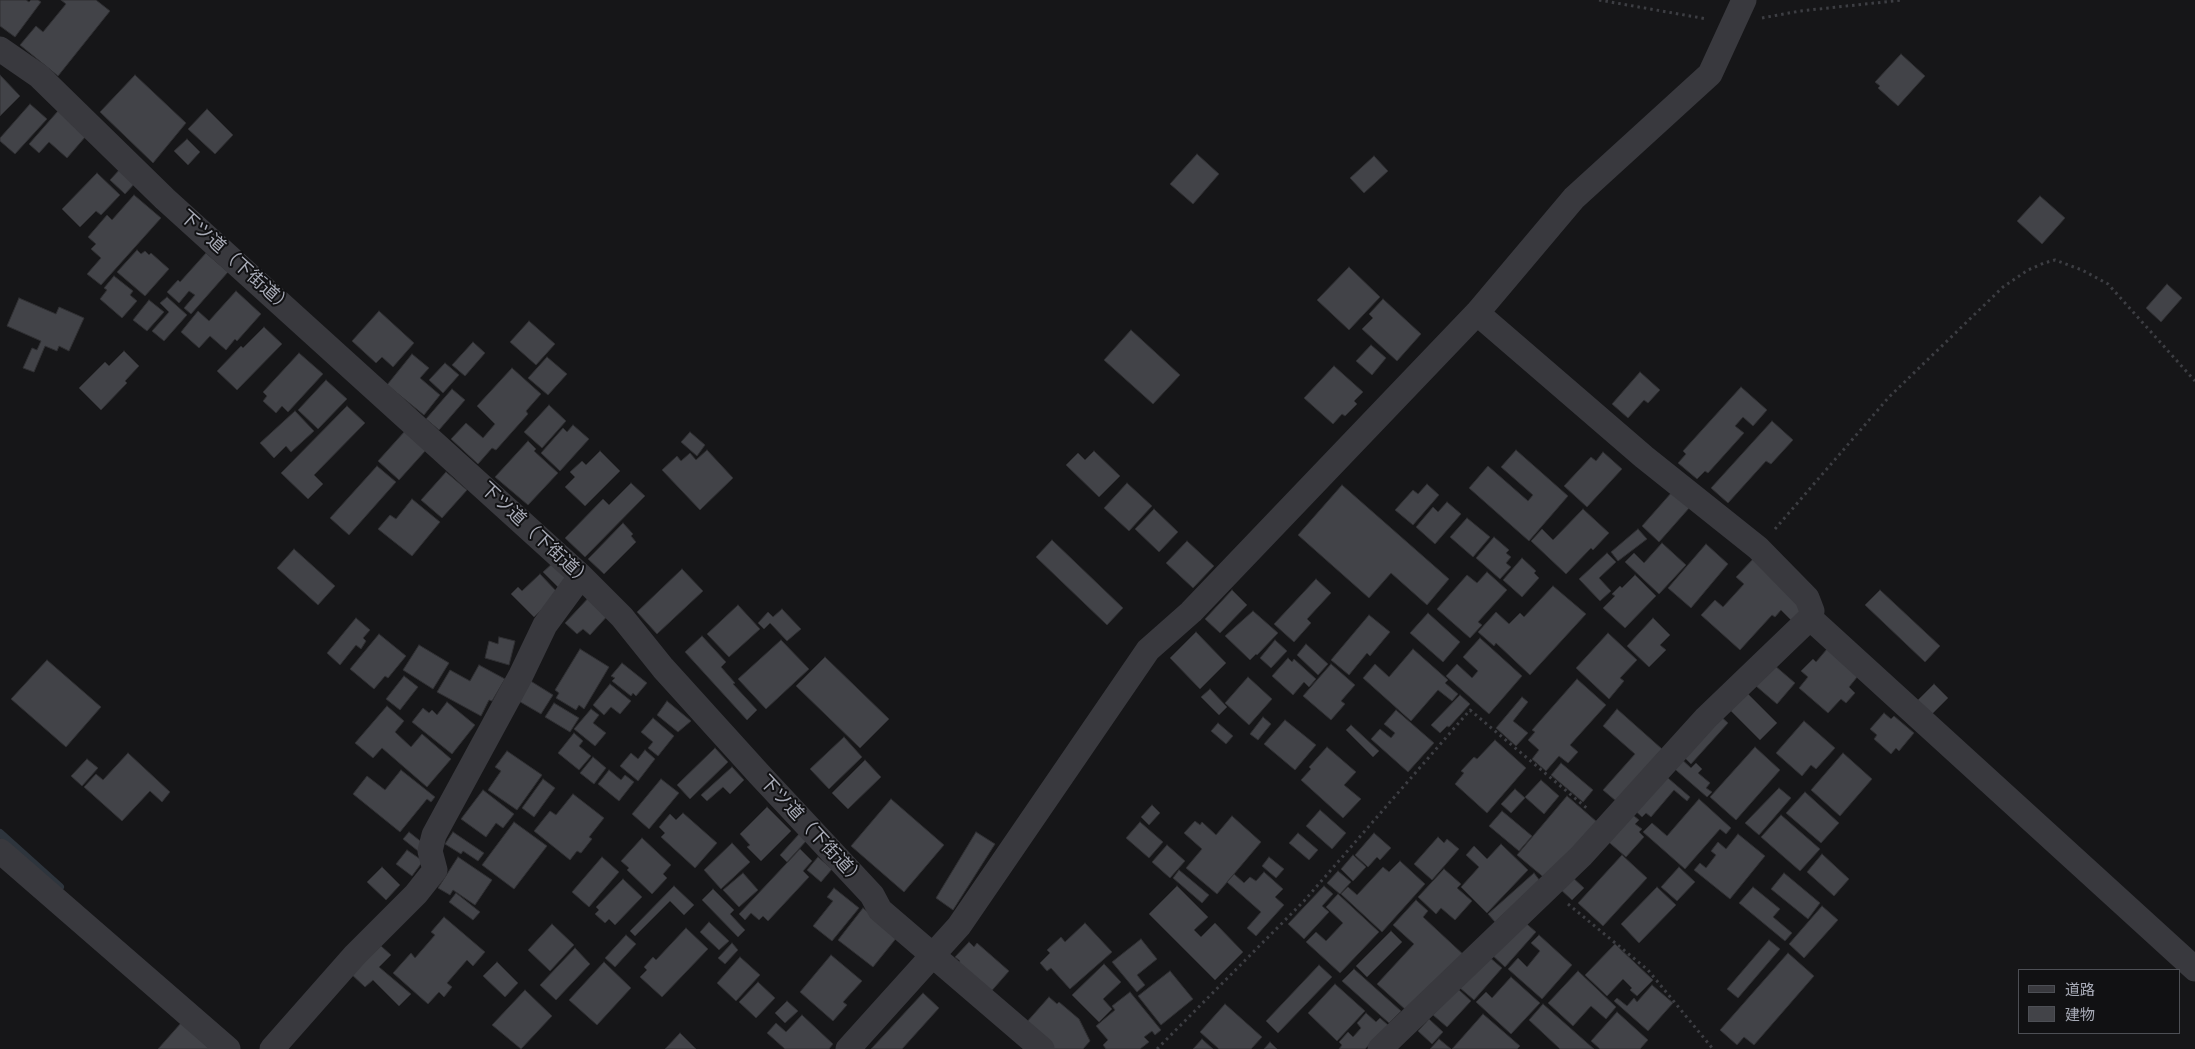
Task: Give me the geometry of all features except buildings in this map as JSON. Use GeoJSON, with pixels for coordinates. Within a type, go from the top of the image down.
{"type":"FeatureCollection","features":[{"type":"Feature","properties":{"kind":"street"},"geometry":{"type":"LineString","coordinates":[[848,1049],[959,926],[1148,650],[1191,612],[1478,313],[1574,198],[1710,74],[1740,10]]}},
{"type":"Feature","properties":{"kind":"street","name":"下ツ道（下街道）"},"geometry":{"type":"LineString","coordinates":[[0,49],[39,76],[165,199],[581,576],[622,617],[663,668],[752,767],[872,895],[880,910],[1042,1049]]}},
{"type":"Feature","properties":{"kind":"street"},"geometry":{"type":"LineString","coordinates":[[1380,1049],[1581,856],[1706,718],[1810,618],[1812,611],[1807,598],[1758,548],[1644,457],[1478,313]]}},
{"type":"Feature","properties":{"kind":"street"},"geometry":{"type":"LineString","coordinates":[[272,1049],[355,955],[416,894],[435,870],[430,851],[434,835],[521,675],[544,625],[581,576]]}},
{"type":"Feature","properties":{"kind":"street"},"geometry":{"type":"LineString","coordinates":[[1810,618],[2195,969]]}},
{"type":"Feature","properties":{"kind":"street"},"geometry":{"type":"LineString","coordinates":[[0,851],[228,1049]]}},
{"type":"Feature","properties":{"kind":"path"},"geometry":{"type":"LineString","coordinates":[[1599,0],[1740,10],[1800,11],[1903,0]]}},
{"type":"Feature","properties":{"kind":"path"},"geometry":{"type":"LineString","coordinates":[[1758,548],[1889,397],[2002,288],[2028,270],[2055,260],[2082,270],[2108,284],[2195,381]]}},
{"type":"Feature","properties":{"kind":"path"},"geometry":{"type":"LineString","coordinates":[[1157,1049],[1304,901],[1470,710],[1608,825]]}},
{"type":"Feature","properties":{"kind":"path"},"geometry":{"type":"LineString","coordinates":[[1548,888],[1648,970],[1713,1049]]}},
{"type":"Feature","properties":{"kind":"waterway"},"geometry":{"type":"LineString","coordinates":[[0,833],[60,887]]}}]}
